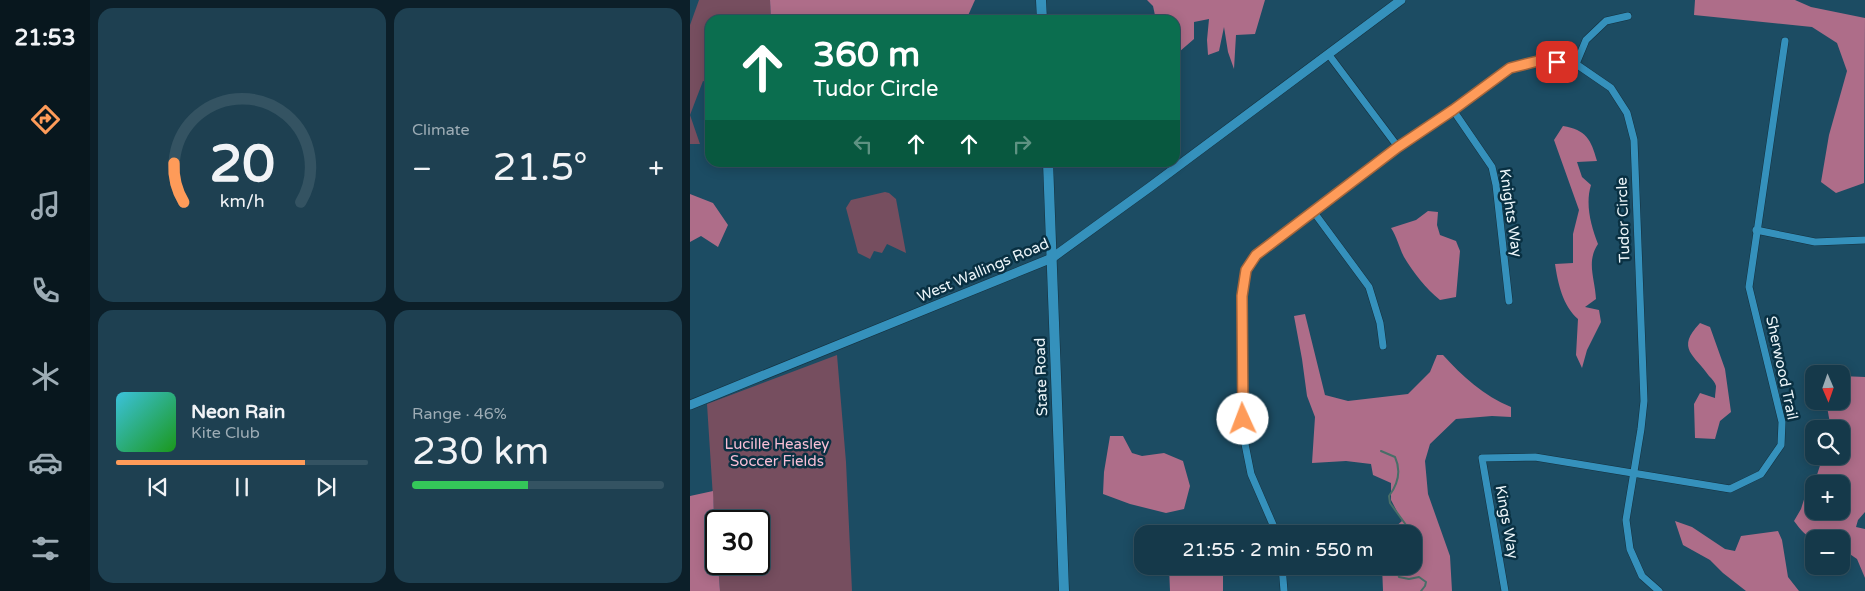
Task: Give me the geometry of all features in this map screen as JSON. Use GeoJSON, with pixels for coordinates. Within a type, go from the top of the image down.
{"type":"FeatureCollection","features":[{"type":"Feature","properties":{"kind":"main road"},"geometry":{"type":"LineString","coordinates":[[1041,0],[1042,15]]}},
{"type":"Feature","properties":{"kind":"main road","name":"State Road"},"geometry":{"type":"LineString","coordinates":[[1048,167],[1064,591]]}},
{"type":"Feature","properties":{"kind":"street","name":"West Wallings Road"},"geometry":{"type":"LineString","coordinates":[[1180,165],[1401,0]]}},
{"type":"Feature","properties":{"kind":"street"},"geometry":{"type":"LineString","coordinates":[[1576,64],[1586,40],[1592,33],[1606,21],[1628,16]]}},
{"type":"Feature","properties":{"kind":"street","name":"Sherwood Trail"},"geometry":{"type":"LineString","coordinates":[[1482,458],[1535,457],[1730,489],[1762,474],[1781,445],[1782,422],[1749,287],[1785,41]]}},
{"type":"Feature","properties":{"kind":"street"},"geometry":{"type":"LineString","coordinates":[[1329,55],[1398,147]]}},
{"type":"Feature","properties":{"kind":"street","name":"Tudor Circle"},"geometry":{"type":"LineString","coordinates":[[1273,525],[1250,474],[1243,434],[1242,296],[1246,270],[1256,255],[1313,211],[1398,147],[1510,68],[1538,61],[1576,64],[1611,88],[1627,113],[1634,140],[1644,400],[1642,429],[1626,520],[1630,549],[1642,576],[1659,591]]}},
{"type":"Feature","properties":{"kind":"street","name":"Knights Way"},"geometry":{"type":"LineString","coordinates":[[1453,110],[1492,167],[1496,185],[1509,301]]}},
{"type":"Feature","properties":{"kind":"street","name":"West Wallings Road"},"geometry":{"type":"LineString","coordinates":[[690,405],[1052,258],[1177,167]]}},
{"type":"Feature","properties":{"kind":"street"},"geometry":{"type":"LineString","coordinates":[[1313,211],[1369,287],[1380,323],[1383,346]]}},
{"type":"Feature","properties":{"kind":"street"},"geometry":{"type":"LineString","coordinates":[[1756,230],[1815,242],[1865,240]]}},
{"type":"Feature","properties":{"kind":"street","name":"Kings Way"},"geometry":{"type":"LineString","coordinates":[[1482,458],[1505,591]]}},
{"type":"Feature","properties":{"kind":"street"},"geometry":{"type":"LineString","coordinates":[[1283,575],[1284,591]]}},
{"type":"Feature","properties":{"kind":"green space"},"geometry":{"type":"Polygon","coordinates":[[[699,0],[770,0],[771,15],[705,15],[705,82],[703,81],[690,115],[690,25],[699,0]]]}},
{"type":"Feature","properties":{"kind":"green space"},"geometry":{"type":"Polygon","coordinates":[[[690,115],[700,144],[690,144],[690,115]]]}},
{"type":"Feature","properties":{"kind":"green space"},"geometry":{"type":"Polygon","coordinates":[[[885,192],[896,199],[906,253],[887,244],[882,253],[874,251],[870,259],[858,253],[846,208],[851,200],[885,192]]]}},
{"type":"Feature","properties":{"kind":"green space","name":"Lucille Heasley Soccer Fields"},"geometry":{"type":"Polygon","coordinates":[[[837,355],[846,462],[852,591],[720,591],[719,575],[770,575],[770,510],[714,510],[707,404],[837,355]]]}},
{"type":"Feature","properties":{"kind":"shaded area"},"geometry":{"type":"Polygon","coordinates":[[[770,0],[975,0],[968,15],[771,15],[770,0]]]}},
{"type":"Feature","properties":{"kind":"shaded area"},"geometry":{"type":"Polygon","coordinates":[[[1147,0],[1265,0],[1255,34],[1236,35],[1234,69],[1228,52],[1224,27],[1219,51],[1208,55],[1209,19],[1194,22],[1194,39],[1180,51],[1180,15],[1155,15],[1153,6],[1147,0]]]}},
{"type":"Feature","properties":{"kind":"shaded area"},"geometry":{"type":"Polygon","coordinates":[[[1695,0],[1795,0],[1811,7],[1865,18],[1864,183],[1836,193],[1821,182],[1829,135],[1847,71],[1837,43],[1812,27],[1694,15],[1695,0]]]}},
{"type":"Feature","properties":{"kind":"shaded area"},"geometry":{"type":"Polygon","coordinates":[[[1563,126],[1577,130],[1590,141],[1597,161],[1577,162],[1582,177],[1591,185],[1589,192],[1590,215],[1598,244],[1592,257],[1596,299],[1585,307],[1599,310],[1601,322],[1587,350],[1582,368],[1576,355],[1578,319],[1568,308],[1565,301],[1555,264],[1573,263],[1573,234],[1579,210],[1554,140],[1563,126]]]}},
{"type":"Feature","properties":{"kind":"shaded area"},"geometry":{"type":"Polygon","coordinates":[[[690,194],[713,203],[728,225],[718,247],[701,236],[690,242],[690,194]]]}},
{"type":"Feature","properties":{"kind":"shaded area"},"geometry":{"type":"Polygon","coordinates":[[[1428,211],[1438,212],[1437,225],[1440,235],[1456,241],[1460,251],[1456,297],[1440,300],[1430,291],[1404,257],[1391,228],[1416,220],[1428,211]]]}},
{"type":"Feature","properties":{"kind":"shaded area"},"geometry":{"type":"Polygon","coordinates":[[[1305,314],[1325,395],[1348,401],[1408,394],[1430,372],[1437,355],[1443,355],[1474,385],[1511,407],[1511,417],[1492,416],[1456,419],[1430,444],[1425,461],[1428,494],[1450,556],[1452,591],[1383,591],[1382,575],[1422,575],[1422,525],[1397,525],[1402,521],[1391,500],[1391,483],[1373,475],[1371,464],[1346,461],[1312,463],[1315,417],[1307,396],[1294,316],[1305,314]]]}},
{"type":"Feature","properties":{"kind":"shaded area"},"geometry":{"type":"Polygon","coordinates":[[[1700,323],[1710,327],[1725,369],[1731,412],[1720,421],[1715,439],[1695,438],[1694,404],[1700,393],[1715,398],[1716,387],[1693,357],[1688,346],[1689,339],[1700,323]]]}},
{"type":"Feature","properties":{"kind":"shaded area"},"geometry":{"type":"Polygon","coordinates":[[[1850,376],[1865,377],[1865,512],[1858,520],[1856,527],[1865,529],[1865,578],[1857,559],[1850,554],[1850,530],[1805,530],[1805,534],[1794,521],[1801,509],[1805,496],[1805,520],[1850,520],[1850,475],[1817,475],[1820,465],[1850,465],[1850,420],[1829,420],[1828,410],[1850,410],[1850,376]]]}},
{"type":"Feature","properties":{"kind":"shaded area"},"geometry":{"type":"Polygon","coordinates":[[[1110,436],[1123,436],[1132,453],[1142,456],[1164,453],[1183,461],[1190,486],[1184,509],[1166,513],[1130,504],[1103,494],[1104,472],[1110,436]]]}},
{"type":"Feature","properties":{"kind":"shaded area"},"geometry":{"type":"Polygon","coordinates":[[[713,491],[714,510],[705,510],[705,575],[719,575],[720,591],[690,591],[690,496],[713,491]]]}},
{"type":"Feature","properties":{"kind":"shaded area"},"geometry":{"type":"Polygon","coordinates":[[[1675,521],[1692,527],[1725,549],[1735,551],[1741,536],[1778,531],[1782,540],[1788,577],[1799,591],[1746,591],[1710,560],[1683,545],[1675,521]]]}},
{"type":"Feature","properties":{"kind":"shaded area"},"geometry":{"type":"Polygon","coordinates":[[[1169,575],[1223,575],[1223,591],[1170,591],[1169,575]]]}},
{"type":"Feature","properties":{"kind":"waterway"},"geometry":{"type":"LineString","coordinates":[[1381,451],[1395,457],[1397,462],[1398,477],[1395,487],[1389,496],[1390,503],[1406,525]]}},
{"type":"Feature","properties":{"kind":"waterway"},"geometry":{"type":"LineString","coordinates":[[1398,575],[1399,577],[1409,579],[1419,577],[1426,582],[1421,591]]}},
{"type":"Feature","properties":{"kind":"route"},"geometry":{"type":"LineString","coordinates":[[1243,419],[1242,296],[1246,270],[1256,255],[1398,147],[1510,68],[1538,61],[1557,62]]}}]}
